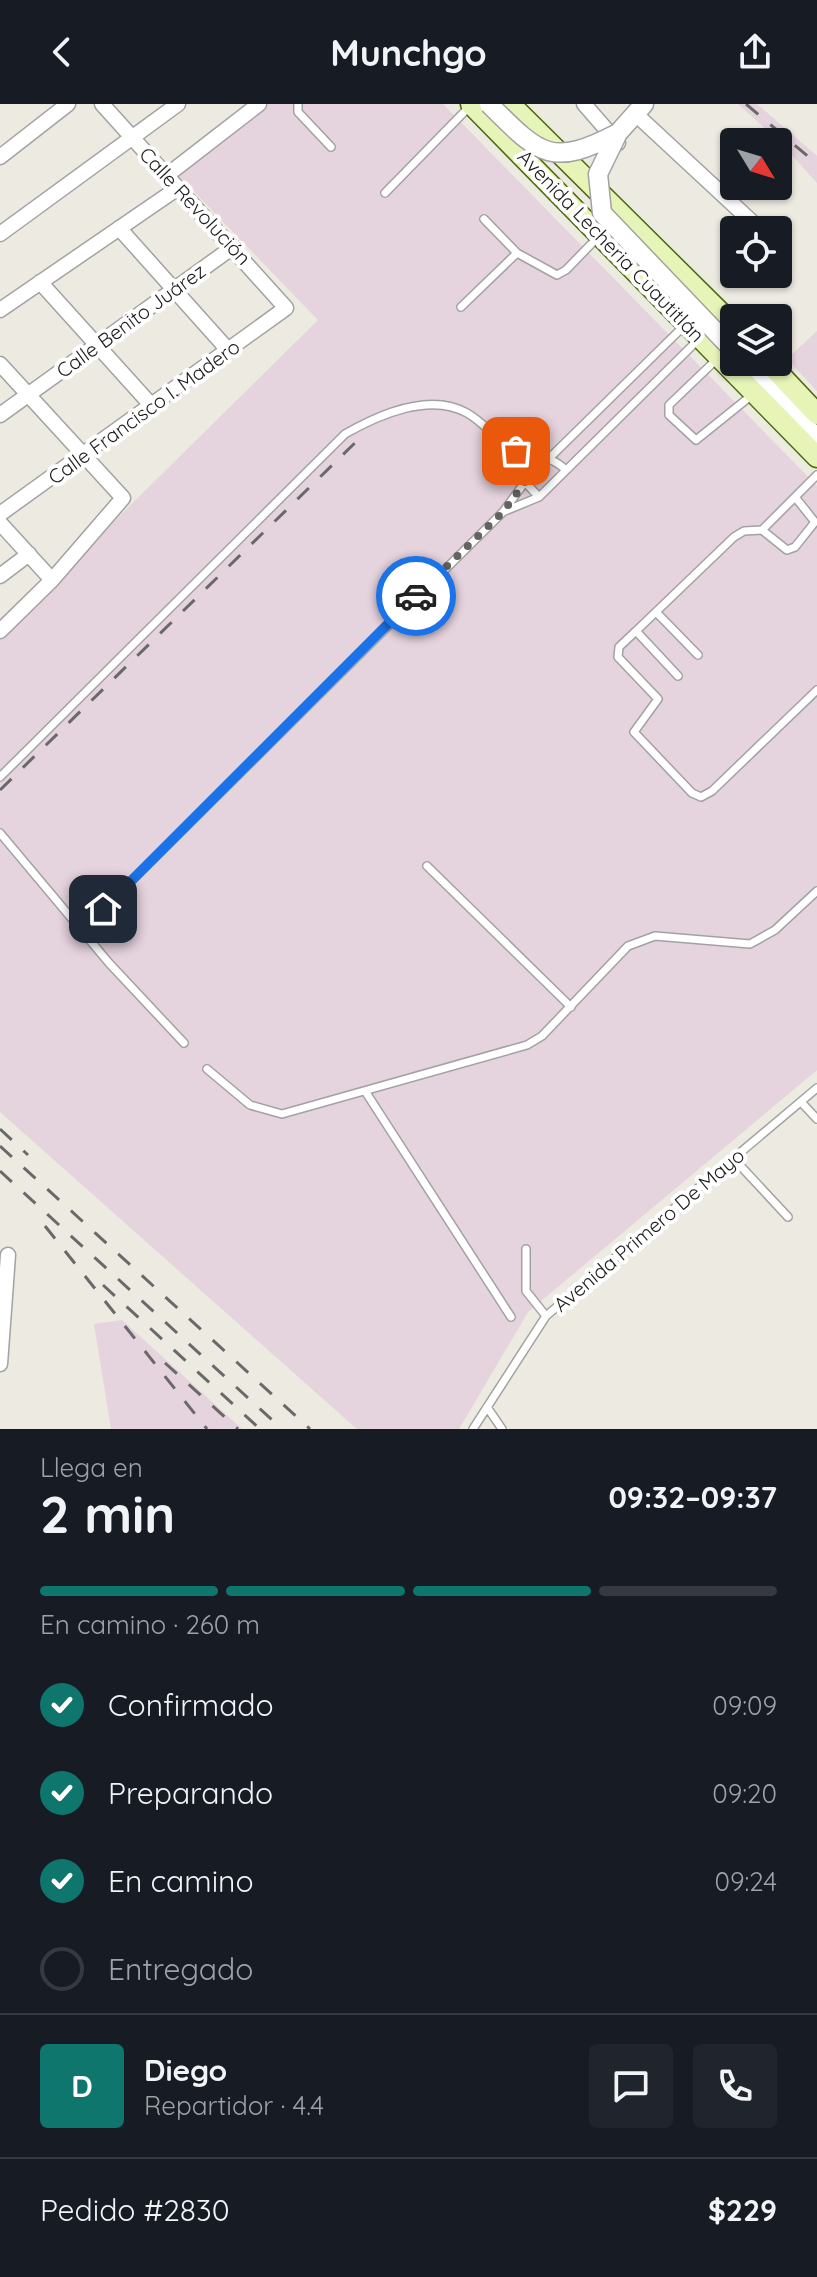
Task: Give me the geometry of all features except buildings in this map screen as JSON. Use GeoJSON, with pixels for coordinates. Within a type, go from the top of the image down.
{"type":"FeatureCollection","features":[{"type":"Feature","properties":{"kind":"main road","name":"Avenida Lecheria Cuautitlán"},"geometry":{"type":"LineString","coordinates":[[471,104],[694,330],[720,349]]}},
{"type":"Feature","properties":{"kind":"main road","name":"Avenida Lecheria Cuautitlán"},"geometry":{"type":"LineString","coordinates":[[510,104],[720,312]]}},
{"type":"Feature","properties":{"kind":"main road"},"geometry":{"type":"LineString","coordinates":[[542,175],[555,167],[560,154]]}},
{"type":"Feature","properties":{"kind":"main road","name":"Avenida Lecheria Cuautitlán"},"geometry":{"type":"LineString","coordinates":[[742,376],[754,393],[817,457]]}},
{"type":"Feature","properties":{"kind":"main road"},"geometry":{"type":"LineString","coordinates":[[781,376],[817,414]]}},
{"type":"Feature","properties":{"kind":"street"},"geometry":{"type":"LineString","coordinates":[[0,157],[68,104]]}},
{"type":"Feature","properties":{"kind":"street","name":"Calle Revolución"},"geometry":{"type":"LineString","coordinates":[[102,104],[286,308]]}},
{"type":"Feature","properties":{"kind":"street"},"geometry":{"type":"LineString","coordinates":[[0,234],[178,104]]}},
{"type":"Feature","properties":{"kind":"street"},"geometry":{"type":"LineString","coordinates":[[166,176],[259,104]]}},
{"type":"Feature","properties":{"kind":"street"},"geometry":{"type":"LineString","coordinates":[[489,104],[532,143],[563,155],[618,138]]}},
{"type":"Feature","properties":{"kind":"street"},"geometry":{"type":"LineString","coordinates":[[584,104],[618,138]]}},
{"type":"Feature","properties":{"kind":"street"},"geometry":{"type":"LineString","coordinates":[[564,197],[643,111],[656,104]]}},
{"type":"Feature","properties":{"kind":"street"},"geometry":{"type":"LineString","coordinates":[[643,111],[746,216]]}},
{"type":"Feature","properties":{"kind":"street"},"geometry":{"type":"LineString","coordinates":[[618,138],[598,174],[602,213],[720,346]]}},
{"type":"Feature","properties":{"kind":"street"},"geometry":{"type":"LineString","coordinates":[[0,310],[178,188]]}},
{"type":"Feature","properties":{"kind":"street"},"geometry":{"type":"LineString","coordinates":[[119,228],[229,351]]}},
{"type":"Feature","properties":{"kind":"street","name":"Calle Benito Juárez"},"geometry":{"type":"LineString","coordinates":[[29,395],[233,247]]}},
{"type":"Feature","properties":{"kind":"street"},"geometry":{"type":"LineString","coordinates":[[40,282],[152,406]]}},
{"type":"Feature","properties":{"kind":"street","name":"Calle Francisco I. Madero"},"geometry":{"type":"LineString","coordinates":[[0,514],[286,308]]}},
{"type":"Feature","properties":{"kind":"street"},"geometry":{"type":"LineString","coordinates":[[0,364],[123,498],[52,580],[0,631]]}},
{"type":"Feature","properties":{"kind":"street"},"geometry":{"type":"LineString","coordinates":[[757,376],[817,438]]}},
{"type":"Feature","properties":{"kind":"street"},"geometry":{"type":"LineString","coordinates":[[0,415],[29,395]]}},
{"type":"Feature","properties":{"kind":"street"},"geometry":{"type":"LineString","coordinates":[[0,523],[52,580]]}},
{"type":"Feature","properties":{"kind":"street"},"geometry":{"type":"LineString","coordinates":[[0,576],[29,554]]}},
{"type":"Feature","properties":{"kind":"street"},"geometry":{"type":"LineString","coordinates":[[0,1364],[8,1255]]}},
{"type":"Feature","properties":{"kind":"lane"},"geometry":{"type":"LineString","coordinates":[[298,104],[298,112],[331,147]]}},
{"type":"Feature","properties":{"kind":"lane"},"geometry":{"type":"LineString","coordinates":[[385,193],[471,104]]}},
{"type":"Feature","properties":{"kind":"lane"},"geometry":{"type":"LineString","coordinates":[[484,219],[517,253],[557,275],[566,270],[600,235]]}},
{"type":"Feature","properties":{"kind":"lane"},"geometry":{"type":"LineString","coordinates":[[461,307],[517,253]]}},
{"type":"Feature","properties":{"kind":"lane"},"geometry":{"type":"LineString","coordinates":[[81,931],[503,512],[525,482],[551,456],[694,330]]}},
{"type":"Feature","properties":{"kind":"lane"},"geometry":{"type":"LineString","coordinates":[[503,512],[539,497],[694,330]]}},
{"type":"Feature","properties":{"kind":"lane"},"geometry":{"type":"LineString","coordinates":[[720,360],[669,405],[669,415],[691,437],[702,438],[754,393]]}},
{"type":"Feature","properties":{"kind":"lane"},"geometry":{"type":"LineString","coordinates":[[0,777],[345,434],[381,413],[440,406],[465,411],[516,451],[551,456],[566,470]]}},
{"type":"Feature","properties":{"kind":"lane"},"geometry":{"type":"LineString","coordinates":[[516,451],[525,482],[539,497]]}},
{"type":"Feature","properties":{"kind":"lane"},"geometry":{"type":"LineString","coordinates":[[817,475],[762,530],[744,531],[734,537],[619,647],[618,657],[658,699],[634,732],[692,793],[701,797],[712,791],[817,690]]}},
{"type":"Feature","properties":{"kind":"lane"},"geometry":{"type":"LineString","coordinates":[[762,530],[781,547],[787,550],[795,547],[815,522],[795,497]]}},
{"type":"Feature","properties":{"kind":"lane"},"geometry":{"type":"LineString","coordinates":[[656,612],[698,655]]}},
{"type":"Feature","properties":{"kind":"lane"},"geometry":{"type":"LineString","coordinates":[[636,631],[678,676]]}},
{"type":"Feature","properties":{"kind":"lane"},"geometry":{"type":"LineString","coordinates":[[0,833],[81,931],[184,1043]]}},
{"type":"Feature","properties":{"kind":"lane"},"geometry":{"type":"LineString","coordinates":[[427,866],[571,1007]]}},
{"type":"Feature","properties":{"kind":"lane"},"geometry":{"type":"LineString","coordinates":[[207,1069],[250,1105],[266,1112],[282,1114],[527,1045],[542,1036],[628,946],[655,936],[750,944],[775,930],[817,891]]}},
{"type":"Feature","properties":{"kind":"lane","name":"Avenida Primero De Mayo"},"geometry":{"type":"LineString","coordinates":[[473,1429],[546,1316],[817,1088]]}},
{"type":"Feature","properties":{"kind":"lane"},"geometry":{"type":"LineString","coordinates":[[365,1091],[511,1317]]}},
{"type":"Feature","properties":{"kind":"lane"},"geometry":{"type":"LineString","coordinates":[[801,1102],[817,1119]]}},
{"type":"Feature","properties":{"kind":"lane"},"geometry":{"type":"LineString","coordinates":[[734,1159],[788,1217]]}},
{"type":"Feature","properties":{"kind":"lane"},"geometry":{"type":"LineString","coordinates":[[526,1249],[526,1291],[546,1316]]}},
{"type":"Feature","properties":{"kind":"lane"},"geometry":{"type":"LineString","coordinates":[[487,1407],[502,1429]]}},
{"type":"Feature","properties":{"kind":"shaded area"},"geometry":{"type":"Polygon","coordinates":[[[269,104],[443,104],[817,486],[817,1070],[528,1312],[459,1429],[357,1429],[0,1112],[0,634],[318,320],[178,175],[269,104]]]}},
{"type":"Feature","properties":{"kind":"shaded area"},"geometry":{"type":"Polygon","coordinates":[[[738,104],[757,104],[785,128],[765,128],[738,104]]]}},
{"type":"Feature","properties":{"kind":"shaded area"},"geometry":{"type":"Polygon","coordinates":[[[792,134],[817,156],[817,183],[792,155],[792,134]]]}},
{"type":"Feature","properties":{"kind":"shaded area"},"geometry":{"type":"Polygon","coordinates":[[[817,331],[817,391],[792,364],[792,354],[817,331]]]}},
{"type":"Feature","properties":{"kind":"shaded area"},"geometry":{"type":"Polygon","coordinates":[[[122,1320],[242,1429],[111,1429],[94,1324],[122,1320]]]}},
{"type":"Feature","properties":{"kind":"railway"},"geometry":{"type":"LineString","coordinates":[[746,104],[817,164]]}},
{"type":"Feature","properties":{"kind":"railway"},"geometry":{"type":"LineString","coordinates":[[0,790],[362,436]]}},
{"type":"Feature","properties":{"kind":"railway"},"geometry":{"type":"LineString","coordinates":[[0,1129],[28,1155]]}},
{"type":"Feature","properties":{"kind":"railway"},"geometry":{"type":"LineString","coordinates":[[0,1146],[310,1429]]}},
{"type":"Feature","properties":{"kind":"railway"},"geometry":{"type":"LineString","coordinates":[[0,1171],[282,1429]]}},
{"type":"Feature","properties":{"kind":"railway"},"geometry":{"type":"LineString","coordinates":[[45,1226],[207,1429]]}},
{"type":"Feature","properties":{"kind":"railway"},"geometry":{"type":"LineString","coordinates":[[103,1285],[260,1429]]}},
{"type":"Feature","properties":{"kind":"railway"},"geometry":{"type":"LineString","coordinates":[[165,1363],[238,1429]]}},
{"type":"Feature","properties":{"kind":"way so far"},"geometry":{"type":"LineString","coordinates":[[416,596],[503,512],[525,482],[516,451]]}},
{"type":"Feature","properties":{"kind":"route"},"geometry":{"type":"LineString","coordinates":[[103,909],[416,596]]}}]}
